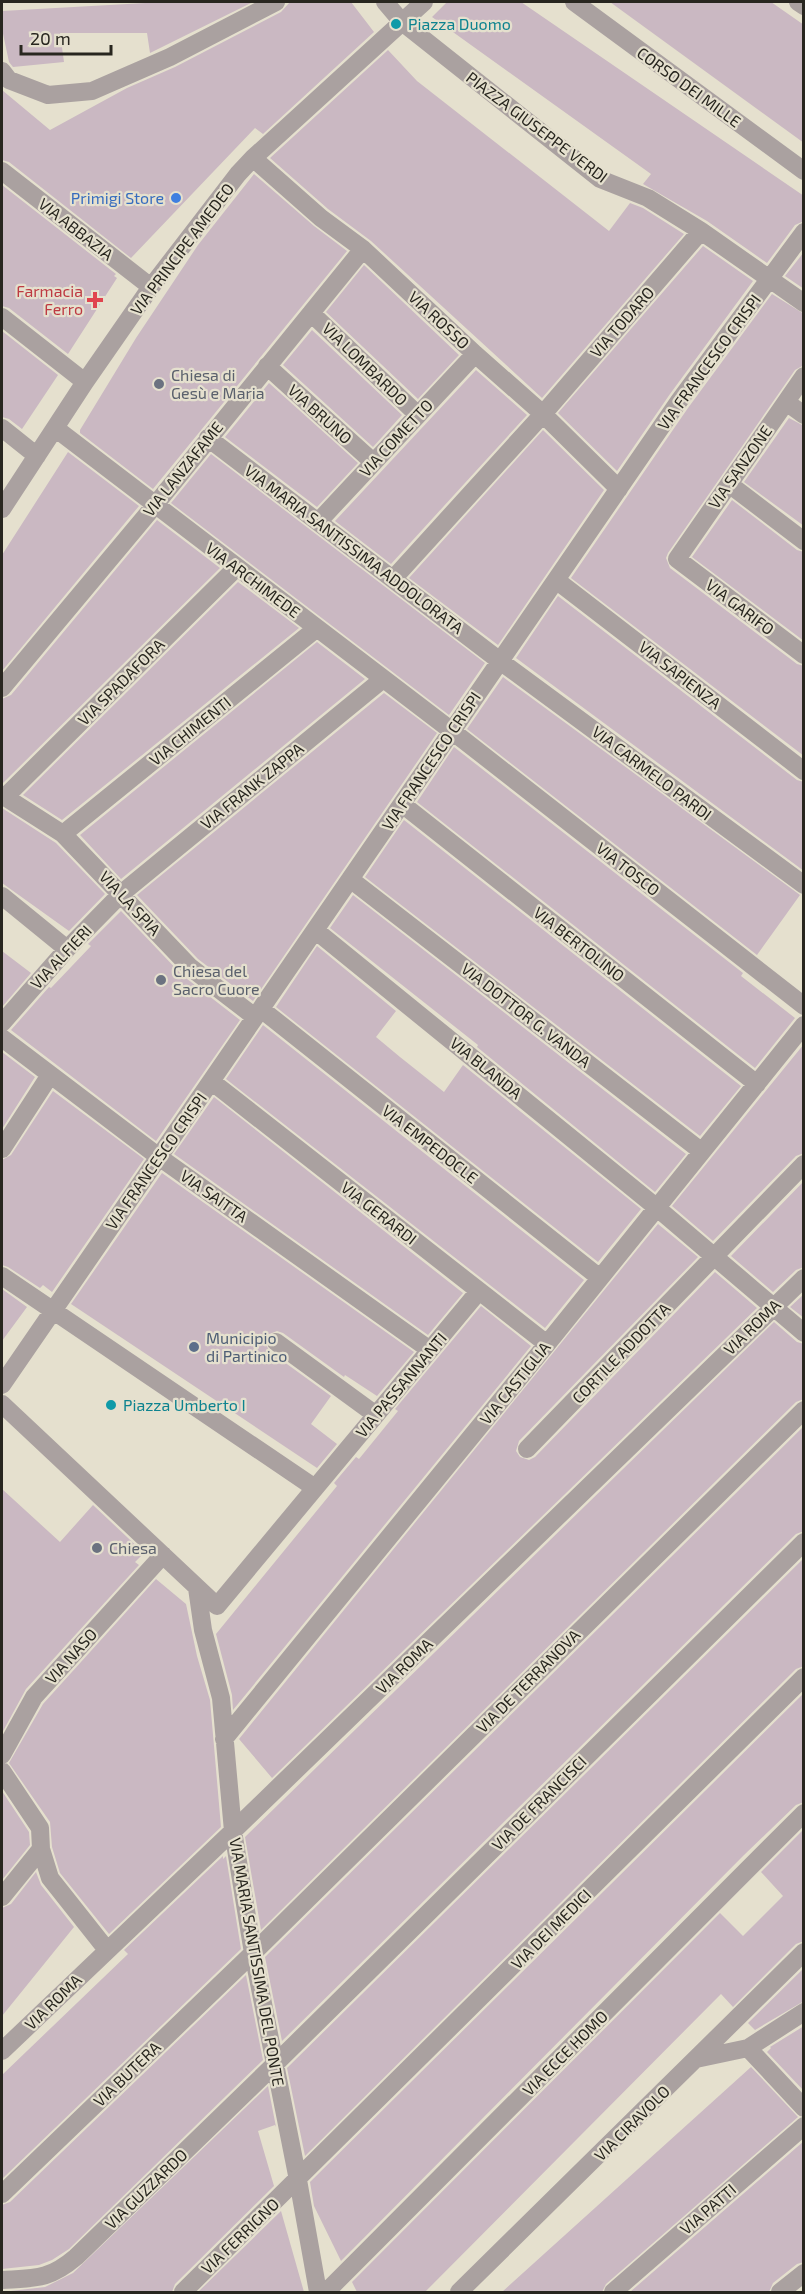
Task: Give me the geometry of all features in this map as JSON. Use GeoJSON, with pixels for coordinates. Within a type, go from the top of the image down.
{"type":"FeatureCollection","features":[{"type":"Feature","properties":{"kind":"street"},"geometry":{"type":"LineString","coordinates":[[2,71],[9,80],[48,95],[92,91],[170,57],[276,2]]}},
{"type":"Feature","properties":{"kind":"street","name":"PIAZZA GIUSEPPE VERDI"},"geometry":{"type":"LineString","coordinates":[[385,2],[402,22],[600,179],[648,198],[701,231],[804,303]]}},
{"type":"Feature","properties":{"kind":"street","name":"VIA PRINCIPE AMEDEO"},"geometry":{"type":"LineString","coordinates":[[2,509],[85,382],[151,287],[238,174],[424,2]]}},
{"type":"Feature","properties":{"kind":"street","name":"CORSO DEI MILLE"},"geometry":{"type":"LineString","coordinates":[[574,2],[804,171]]}},
{"type":"Feature","properties":{"kind":"street"},"geometry":{"type":"LineString","coordinates":[[798,2],[804,6]]}},
{"type":"Feature","properties":{"kind":"street","name":"VIA ROSSO"},"geometry":{"type":"LineString","coordinates":[[253,158],[321,218],[363,249],[543,414],[619,489]]}},
{"type":"Feature","properties":{"kind":"street","name":"VIA ABBAZIA"},"geometry":{"type":"LineString","coordinates":[[2,171],[151,287]]}},
{"type":"Feature","properties":{"kind":"street","name":"VIA TODARO"},"geometry":{"type":"LineString","coordinates":[[393,579],[543,414],[701,231]]}},
{"type":"Feature","properties":{"kind":"street","name":"VIA FRANCESCO CRISPI"},"geometry":{"type":"LineString","coordinates":[[2,1385],[679,401],[804,232]]}},
{"type":"Feature","properties":{"kind":"street","name":"VIA LANZAFAME"},"geometry":{"type":"LineString","coordinates":[[2,688],[155,505],[363,249]]}},
{"type":"Feature","properties":{"kind":"street","name":"VIA LOMBARDO"},"geometry":{"type":"LineString","coordinates":[[311,313],[418,415]]}},
{"type":"Feature","properties":{"kind":"street"},"geometry":{"type":"LineString","coordinates":[[2,317],[85,382]]}},
{"type":"Feature","properties":{"kind":"street","name":"VIA COMETTO"},"geometry":{"type":"LineString","coordinates":[[318,522],[475,354]]}},
{"type":"Feature","properties":{"kind":"street","name":"VIA BRUNO"},"geometry":{"type":"LineString","coordinates":[[267,366],[373,462]]}},
{"type":"Feature","properties":{"kind":"street","name":"VIA SANZONE"},"geometry":{"type":"LineString","coordinates":[[677,559],[804,376]]}},
{"type":"Feature","properties":{"kind":"street"},"geometry":{"type":"LineString","coordinates":[[786,402],[804,416]]}},
{"type":"Feature","properties":{"kind":"street"},"geometry":{"type":"LineString","coordinates":[[2,428],[37,456]]}},
{"type":"Feature","properties":{"kind":"street","name":"VIA ARCHIMEDE"},"geometry":{"type":"LineString","coordinates":[[55,428],[452,731]]}},
{"type":"Feature","properties":{"kind":"street","name":"VIA MARIA SANTISSIMA ADDOLORATA"},"geometry":{"type":"LineString","coordinates":[[208,438],[500,661]]}},
{"type":"Feature","properties":{"kind":"street"},"geometry":{"type":"LineString","coordinates":[[729,484],[804,541]]}},
{"type":"Feature","properties":{"kind":"street","name":"VIA GARIFO"},"geometry":{"type":"LineString","coordinates":[[677,559],[804,655]]}},
{"type":"Feature","properties":{"kind":"street","name":"VIA SPADAFORA"},"geometry":{"type":"LineString","coordinates":[[3,796],[237,567]]}},
{"type":"Feature","properties":{"kind":"street","name":"VIA SAPIENZA"},"geometry":{"type":"LineString","coordinates":[[556,580],[804,771]]}},
{"type":"Feature","properties":{"kind":"street","name":"VIA CHIMENTI"},"geometry":{"type":"LineString","coordinates":[[63,834],[317,628]]}},
{"type":"Feature","properties":{"kind":"street","name":"VIA CARMELO PARDI"},"geometry":{"type":"LineString","coordinates":[[500,661],[804,885]]}},
{"type":"Feature","properties":{"kind":"street","name":"VIA FRANK ZAPPA"},"geometry":{"type":"LineString","coordinates":[[122,893],[383,679]]}},
{"type":"Feature","properties":{"kind":"street","name":"VIA TOSCO"},"geometry":{"type":"LineString","coordinates":[[452,731],[804,1006]]}},
{"type":"Feature","properties":{"kind":"street","name":"VIA LA SPIA"},"geometry":{"type":"LineString","coordinates":[[3,796],[63,834],[122,893],[190,967],[258,1013]]}},
{"type":"Feature","properties":{"kind":"street","name":"VIA BERTOLINO"},"geometry":{"type":"LineString","coordinates":[[402,804],[757,1084]]}},
{"type":"Feature","properties":{"kind":"street","name":"VIA DOTTOR G. VANDA"},"geometry":{"type":"LineString","coordinates":[[350,879],[701,1151]]}},
{"type":"Feature","properties":{"kind":"street","name":"VIA ALFIERI"},"geometry":{"type":"LineString","coordinates":[[2,1023],[67,949],[122,893]]}},
{"type":"Feature","properties":{"kind":"street"},"geometry":{"type":"LineString","coordinates":[[2,896],[67,949]]}},
{"type":"Feature","properties":{"kind":"street","name":"VIA BLANDA"},"geometry":{"type":"LineString","coordinates":[[315,930],[656,1207],[804,1334]]}},
{"type":"Feature","properties":{"kind":"street","name":"VIA EMPEDOCLE"},"geometry":{"type":"LineString","coordinates":[[258,1013],[600,1278]]}},
{"type":"Feature","properties":{"kind":"street","name":"VIA CASTIGLIA"},"geometry":{"type":"LineString","coordinates":[[224,1739],[804,1025]]}},
{"type":"Feature","properties":{"kind":"street","name":"VIA SAITTA"},"geometry":{"type":"LineString","coordinates":[[2,1038],[159,1157],[430,1350]]}},
{"type":"Feature","properties":{"kind":"street"},"geometry":{"type":"LineString","coordinates":[[2,1149],[50,1075]]}},
{"type":"Feature","properties":{"kind":"street","name":"VIA GERARDI"},"geometry":{"type":"LineString","coordinates":[[211,1081],[547,1344]]}},
{"type":"Feature","properties":{"kind":"street","name":"CORTILE ADDOTTA"},"geometry":{"type":"LineString","coordinates":[[527,1449],[804,1164]]}},
{"type":"Feature","properties":{"kind":"street"},"geometry":{"type":"LineString","coordinates":[[2,1276],[319,1484]]}},
{"type":"Feature","properties":{"kind":"street","name":"VIA ROMA"},"geometry":{"type":"LineString","coordinates":[[2,2051],[233,1831],[804,1278]]}},
{"type":"Feature","properties":{"kind":"street","name":"VIA PASSANNANTI"},"geometry":{"type":"LineString","coordinates":[[202,1630],[217,1606],[479,1291]]}},
{"type":"Feature","properties":{"kind":"street"},"geometry":{"type":"LineString","coordinates":[[276,1342],[376,1415]]}},
{"type":"Feature","properties":{"kind":"street"},"geometry":{"type":"LineString","coordinates":[[2,1404],[158,1561],[217,1606]]}},
{"type":"Feature","properties":{"kind":"street","name":"VIA DE TERRANOVA"},"geometry":{"type":"LineString","coordinates":[[253,1953],[804,1410]]}},
{"type":"Feature","properties":{"kind":"street","name":"VIA DE FRANCISCI"},"geometry":{"type":"LineString","coordinates":[[274,2065],[804,1542]]}},
{"type":"Feature","properties":{"kind":"street","name":"VIA NASO"},"geometry":{"type":"LineString","coordinates":[[2,1755],[34,1697],[158,1561]]}},
{"type":"Feature","properties":{"kind":"street","name":"VIA MARIA SANTISSIMA DEL PONTE"},"geometry":{"type":"LineString","coordinates":[[196,1588],[202,1630],[221,1698],[233,1831],[253,1953],[318,2292]]}},
{"type":"Feature","properties":{"kind":"street","name":"VIA DEI MEDICI"},"geometry":{"type":"LineString","coordinates":[[298,2180],[804,1677]]}},
{"type":"Feature","properties":{"kind":"street"},"geometry":{"type":"LineString","coordinates":[[2,1771],[40,1828],[42,1849],[50,1878],[107,1950]]}},
{"type":"Feature","properties":{"kind":"street","name":"VIA ECCE HOMO"},"geometry":{"type":"LineString","coordinates":[[326,2292],[804,1813]]}},
{"type":"Feature","properties":{"kind":"street"},"geometry":{"type":"LineString","coordinates":[[2,1897],[42,1849]]}},
{"type":"Feature","properties":{"kind":"street","name":"VIA CIRAVOLO"},"geometry":{"type":"LineString","coordinates":[[459,2292],[804,1952]]}},
{"type":"Feature","properties":{"kind":"street","name":"VIA BUTERA"},"geometry":{"type":"LineString","coordinates":[[2,2194],[253,1953]]}},
{"type":"Feature","properties":{"kind":"street"},"geometry":{"type":"LineString","coordinates":[[696,2060],[748,2048],[804,2012]]}},
{"type":"Feature","properties":{"kind":"street"},"geometry":{"type":"LineString","coordinates":[[748,2048],[804,2108]]}},
{"type":"Feature","properties":{"kind":"street","name":"VIA GUZZARDO"},"geometry":{"type":"LineString","coordinates":[[2,2280],[44,2277],[62,2270],[274,2065]]}},
{"type":"Feature","properties":{"kind":"street","name":"VIA PATTI"},"geometry":{"type":"LineString","coordinates":[[613,2292],[804,2126]]}},
{"type":"Feature","properties":{"kind":"street","name":"VIA FERRIGNO"},"geometry":{"type":"LineString","coordinates":[[183,2292],[298,2180]]}},
{"type":"Feature","properties":{"kind":"street"},"geometry":{"type":"LineString","coordinates":[[780,2292],[804,2273]]}},
{"type":"Feature","properties":{"kind":"building"},"geometry":{"type":"Polygon","coordinates":[[[163,2],[253,2],[150,53],[147,33],[60,33],[64,62],[13,67],[9,62],[2,29],[2,11],[163,2]]]}},
{"type":"Feature","properties":{"kind":"building"},"geometry":{"type":"Polygon","coordinates":[[[290,2],[351,2],[374,32],[263,134],[255,128],[131,258],[9,162],[2,160],[2,90],[50,130],[127,88],[175,67],[281,12],[290,2]]]}},
{"type":"Feature","properties":{"kind":"building"},"geometry":{"type":"Polygon","coordinates":[[[447,2],[521,2],[804,196],[804,221],[795,225],[767,263],[707,221],[643,184],[651,174],[432,17],[447,2]]]}},
{"type":"Feature","properties":{"kind":"building"},"geometry":{"type":"Polygon","coordinates":[[[610,2],[771,2],[804,25],[804,143],[610,2]]]}},
{"type":"Feature","properties":{"kind":"building"},"geometry":{"type":"Polygon","coordinates":[[[388,50],[417,81],[609,231],[630,203],[643,208],[684,234],[542,398],[371,241],[328,209],[270,158],[388,50]]]}},
{"type":"Feature","properties":{"kind":"building"},"geometry":{"type":"Polygon","coordinates":[[[254,174],[347,251],[153,489],[80,433],[80,430],[136,338],[198,245],[254,174]]]}},
{"type":"Feature","properties":{"kind":"building"},"geometry":{"type":"Polygon","coordinates":[[[2,185],[116,274],[114,276],[117,278],[68,354],[9,308],[2,306],[2,185]]]}},
{"type":"Feature","properties":{"kind":"building"},"geometry":{"type":"Polygon","coordinates":[[[703,246],[753,281],[617,471],[558,413],[703,246]]]}},
{"type":"Feature","properties":{"kind":"building"},"geometry":{"type":"Polygon","coordinates":[[[804,252],[804,289],[785,276],[804,252]]]}},
{"type":"Feature","properties":{"kind":"building"},"geometry":{"type":"Polygon","coordinates":[[[364,265],[459,355],[418,399],[326,312],[364,265]]]}},
{"type":"Feature","properties":{"kind":"building"},"geometry":{"type":"Polygon","coordinates":[[[772,294],[804,314],[804,365],[795,370],[666,558],[670,568],[797,664],[804,666],[804,756],[571,578],[688,408],[772,294]]]}},
{"type":"Feature","properties":{"kind":"building"},"geometry":{"type":"Polygon","coordinates":[[[312,330],[402,415],[373,447],[283,365],[312,330]]]}},
{"type":"Feature","properties":{"kind":"building"},"geometry":{"type":"Polygon","coordinates":[[[2,331],[58,375],[22,429],[9,419],[2,417],[2,331]]]}},
{"type":"Feature","properties":{"kind":"building"},"geometry":{"type":"Polygon","coordinates":[[[476,370],[527,415],[391,564],[335,521],[476,370]]]}},
{"type":"Feature","properties":{"kind":"building"},"geometry":{"type":"Polygon","coordinates":[[[269,383],[358,463],[317,507],[225,437],[269,383]]]}},
{"type":"Feature","properties":{"kind":"building"},"geometry":{"type":"Polygon","coordinates":[[[789,418],[804,426],[804,526],[744,482],[789,418]]]}},
{"type":"Feature","properties":{"kind":"building"},"geometry":{"type":"Polygon","coordinates":[[[543,430],[604,490],[498,645],[409,578],[543,430]]]}},
{"type":"Feature","properties":{"kind":"building"},"geometry":{"type":"Polygon","coordinates":[[[68,452],[139,506],[2,671],[2,555],[68,452]]]}},
{"type":"Feature","properties":{"kind":"building"},"geometry":{"type":"Polygon","coordinates":[[[211,454],[485,663],[449,715],[171,503],[211,454]]]}},
{"type":"Feature","properties":{"kind":"building"},"geometry":{"type":"Polygon","coordinates":[[[732,500],[797,550],[804,552],[804,641],[692,557],[732,500]]]}},
{"type":"Feature","properties":{"kind":"building"},"geometry":{"type":"Polygon","coordinates":[[[157,520],[220,568],[2,784],[2,699],[11,695],[157,520]]]}},
{"type":"Feature","properties":{"kind":"building"},"geometry":{"type":"Polygon","coordinates":[[[238,582],[299,628],[62,820],[23,795],[238,582]]]}},
{"type":"Feature","properties":{"kind":"building"},"geometry":{"type":"Polygon","coordinates":[[[558,596],[797,780],[804,782],[804,871],[516,658],[558,596]]]}},
{"type":"Feature","properties":{"kind":"building"},"geometry":{"type":"Polygon","coordinates":[[[317,642],[365,679],[121,879],[80,835],[317,642]]]}},
{"type":"Feature","properties":{"kind":"building"},"geometry":{"type":"Polygon","coordinates":[[[503,677],[800,895],[757,955],[467,729],[503,677]]]}},
{"type":"Feature","properties":{"kind":"building"},"geometry":{"type":"Polygon","coordinates":[[[384,693],[437,733],[253,1001],[198,959],[137,895],[384,693]]]}},
{"type":"Feature","properties":{"kind":"building"},"geometry":{"type":"Polygon","coordinates":[[[454,747],[743,973],[741,976],[795,1018],[755,1068],[417,802],[454,747]]]}},
{"type":"Feature","properties":{"kind":"building"},"geometry":{"type":"Polygon","coordinates":[[[2,808],[56,843],[105,894],[69,931],[2,883],[2,808]]]}},
{"type":"Feature","properties":{"kind":"building"},"geometry":{"type":"Polygon","coordinates":[[[404,820],[741,1086],[700,1136],[365,877],[404,820]]]}},
{"type":"Feature","properties":{"kind":"building"},"geometry":{"type":"Polygon","coordinates":[[[353,895],[686,1154],[655,1192],[477,1047],[478,1045],[330,928],[353,895]]]}},
{"type":"Feature","properties":{"kind":"building"},"geometry":{"type":"Polygon","coordinates":[[[121,911],[182,975],[240,1020],[156,1141],[11,1030],[49,987],[51,988],[91,946],[88,944],[121,911]]]}},
{"type":"Feature","properties":{"kind":"building"},"geometry":{"type":"Polygon","coordinates":[[[317,946],[396,1011],[376,1037],[400,1057],[444,1092],[463,1065],[641,1209],[598,1262],[276,1007],[317,946]]]}},
{"type":"Feature","properties":{"kind":"building"},"geometry":{"type":"Polygon","coordinates":[[[2,951],[31,973],[2,1007],[2,951]]]}},
{"type":"Feature","properties":{"kind":"building"},"geometry":{"type":"Polygon","coordinates":[[[263,1025],[584,1280],[545,1328],[226,1079],[263,1025]]]}},
{"type":"Feature","properties":{"kind":"building"},"geometry":{"type":"Polygon","coordinates":[[[804,1044],[804,1153],[796,1156],[713,1241],[672,1206],[804,1044]]]}},
{"type":"Feature","properties":{"kind":"building"},"geometry":{"type":"Polygon","coordinates":[[[2,1052],[35,1077],[2,1129],[2,1052]]]}},
{"type":"Feature","properties":{"kind":"building"},"geometry":{"type":"Polygon","coordinates":[[[53,1091],[144,1159],[52,1292],[43,1285],[40,1288],[2,1265],[2,1160],[11,1155],[53,1091]]]}},
{"type":"Feature","properties":{"kind":"building"},"geometry":{"type":"Polygon","coordinates":[[[214,1097],[463,1293],[428,1335],[174,1154],[214,1097]]]}},
{"type":"Feature","properties":{"kind":"building"},"geometry":{"type":"Polygon","coordinates":[[[162,1173],[414,1352],[377,1396],[345,1375],[344,1377],[283,1333],[277,1331],[267,1335],[265,1341],[269,1351],[331,1396],[311,1424],[337,1444],[317,1468],[71,1304],[162,1173]]]}},
{"type":"Feature","properties":{"kind":"building"},"geometry":{"type":"Polygon","coordinates":[[[804,1181],[804,1267],[796,1270],[773,1292],[731,1256],[804,1181]]]}},
{"type":"Feature","properties":{"kind":"building"},"geometry":{"type":"Polygon","coordinates":[[[658,1224],[698,1257],[519,1441],[516,1451],[520,1457],[529,1460],[535,1457],[715,1272],[757,1308],[272,1778],[239,1739],[658,1224]]]}},
{"type":"Feature","properties":{"kind":"building"},"geometry":{"type":"Polygon","coordinates":[[[2,1289],[27,1307],[2,1341],[2,1289]]]}},
{"type":"Feature","properties":{"kind":"building"},"geometry":{"type":"Polygon","coordinates":[[[804,1294],[804,1318],[790,1307],[804,1294]]]}},
{"type":"Feature","properties":{"kind":"building"},"geometry":{"type":"Polygon","coordinates":[[[481,1306],[531,1346],[233,1710],[232,1695],[216,1634],[337,1486],[334,1483],[356,1457],[359,1459],[398,1411],[395,1409],[481,1306]]]}},
{"type":"Feature","properties":{"kind":"building"},"geometry":{"type":"Polygon","coordinates":[[[774,1322],[797,1342],[804,1344],[804,1399],[796,1402],[261,1930],[245,1837],[774,1322]]]}},
{"type":"Feature","properties":{"kind":"building"},"geometry":{"type":"Polygon","coordinates":[[[804,1426],[804,1531],[796,1534],[282,2041],[265,1957],[804,1426]]]}},
{"type":"Feature","properties":{"kind":"building"},"geometry":{"type":"Polygon","coordinates":[[[2,1489],[60,1542],[93,1505],[144,1553],[135,1562],[139,1565],[26,1689],[2,1733],[2,1489]]]}},
{"type":"Feature","properties":{"kind":"building"},"geometry":{"type":"Polygon","coordinates":[[[804,1558],[804,1666],[796,1669],[305,2156],[287,2068],[804,1558]]]}},
{"type":"Feature","properties":{"kind":"building"},"geometry":{"type":"Polygon","coordinates":[[[156,1579],[186,1604],[197,1656],[210,1700],[221,1827],[109,1934],[60,1873],[52,1847],[50,1822],[9,1763],[43,1704],[156,1579]]]}},
{"type":"Feature","properties":{"kind":"building"},"geometry":{"type":"Polygon","coordinates":[[[804,1693],[804,1802],[796,1805],[744,1855],[341,2261],[314,2206],[310,2182],[804,1693]]]}},
{"type":"Feature","properties":{"kind":"building"},"geometry":{"type":"Polygon","coordinates":[[[2,1791],[29,1832],[30,1845],[2,1880],[2,1791]]]}},
{"type":"Feature","properties":{"kind":"building"},"geometry":{"type":"Polygon","coordinates":[[[804,1829],[804,1941],[796,1944],[733,2007],[721,1994],[425,2292],[357,2292],[352,2282],[720,1913],[743,1936],[783,1896],[761,1872],[804,1829]]]}},
{"type":"Feature","properties":{"kind":"building"},"geometry":{"type":"Polygon","coordinates":[[[223,1856],[223,1859],[226,1856],[241,1949],[2,2179],[2,2075],[128,1954],[124,1950],[223,1856]]]}},
{"type":"Feature","properties":{"kind":"building"},"geometry":{"type":"Polygon","coordinates":[[[36,1872],[41,1885],[74,1927],[2,2016],[2,1908],[11,1904],[36,1872]]]}},
{"type":"Feature","properties":{"kind":"building"},"geometry":{"type":"Polygon","coordinates":[[[804,1968],[804,2001],[755,2030],[748,2023],[804,1968]]]}},
{"type":"Feature","properties":{"kind":"building"},"geometry":{"type":"Polygon","coordinates":[[[246,1975],[263,2060],[69,2249],[39,2265],[2,2269],[2,2205],[10,2202],[246,1975]]]}},
{"type":"Feature","properties":{"kind":"building"},"geometry":{"type":"Polygon","coordinates":[[[804,2026],[804,2091],[767,2052],[770,2047],[804,2026]]]}},
{"type":"Feature","properties":{"kind":"building"},"geometry":{"type":"Polygon","coordinates":[[[751,2067],[798,2117],[606,2284],[602,2292],[502,2292],[751,2067]]]}},
{"type":"Feature","properties":{"kind":"building"},"geometry":{"type":"Polygon","coordinates":[[[268,2086],[276,2127],[275,2125],[258,2131],[274,2186],[175,2284],[172,2292],[2,2292],[45,2287],[73,2273],[268,2086]]]}},
{"type":"Feature","properties":{"kind":"building"},"geometry":{"type":"Polygon","coordinates":[[[804,2141],[804,2262],[797,2264],[773,2283],[769,2292],[630,2292],[804,2141]]]}},
{"type":"Feature","properties":{"kind":"building"},"geometry":{"type":"Polygon","coordinates":[[[281,2211],[304,2292],[198,2292],[281,2211]]]}},
{"type":"Feature","properties":{"kind":"place","name":"Piazza Duomo"},"geometry":{"type":"Point","coordinates":[396,24]}},
{"type":"Feature","properties":{"kind":"place","name":"Primigi Store"},"geometry":{"type":"Point","coordinates":[176,198]}},
{"type":"Feature","properties":{"kind":"place","name":"Farmacia Ferro"},"geometry":{"type":"Point","coordinates":[95,300]}},
{"type":"Feature","properties":{"kind":"place","name":"Chiesa di Gesù e Maria"},"geometry":{"type":"Point","coordinates":[159,384]}},
{"type":"Feature","properties":{"kind":"place","name":"Chiesa del Sacro Cuore"},"geometry":{"type":"Point","coordinates":[161,980]}},
{"type":"Feature","properties":{"kind":"place","name":"Municipio di Partinico"},"geometry":{"type":"Point","coordinates":[194,1347]}},
{"type":"Feature","properties":{"kind":"place","name":"Piazza Umberto I"},"geometry":{"type":"Point","coordinates":[111,1405]}},
{"type":"Feature","properties":{"kind":"place","name":"Chiesa"},"geometry":{"type":"Point","coordinates":[97,1548]}}]}
